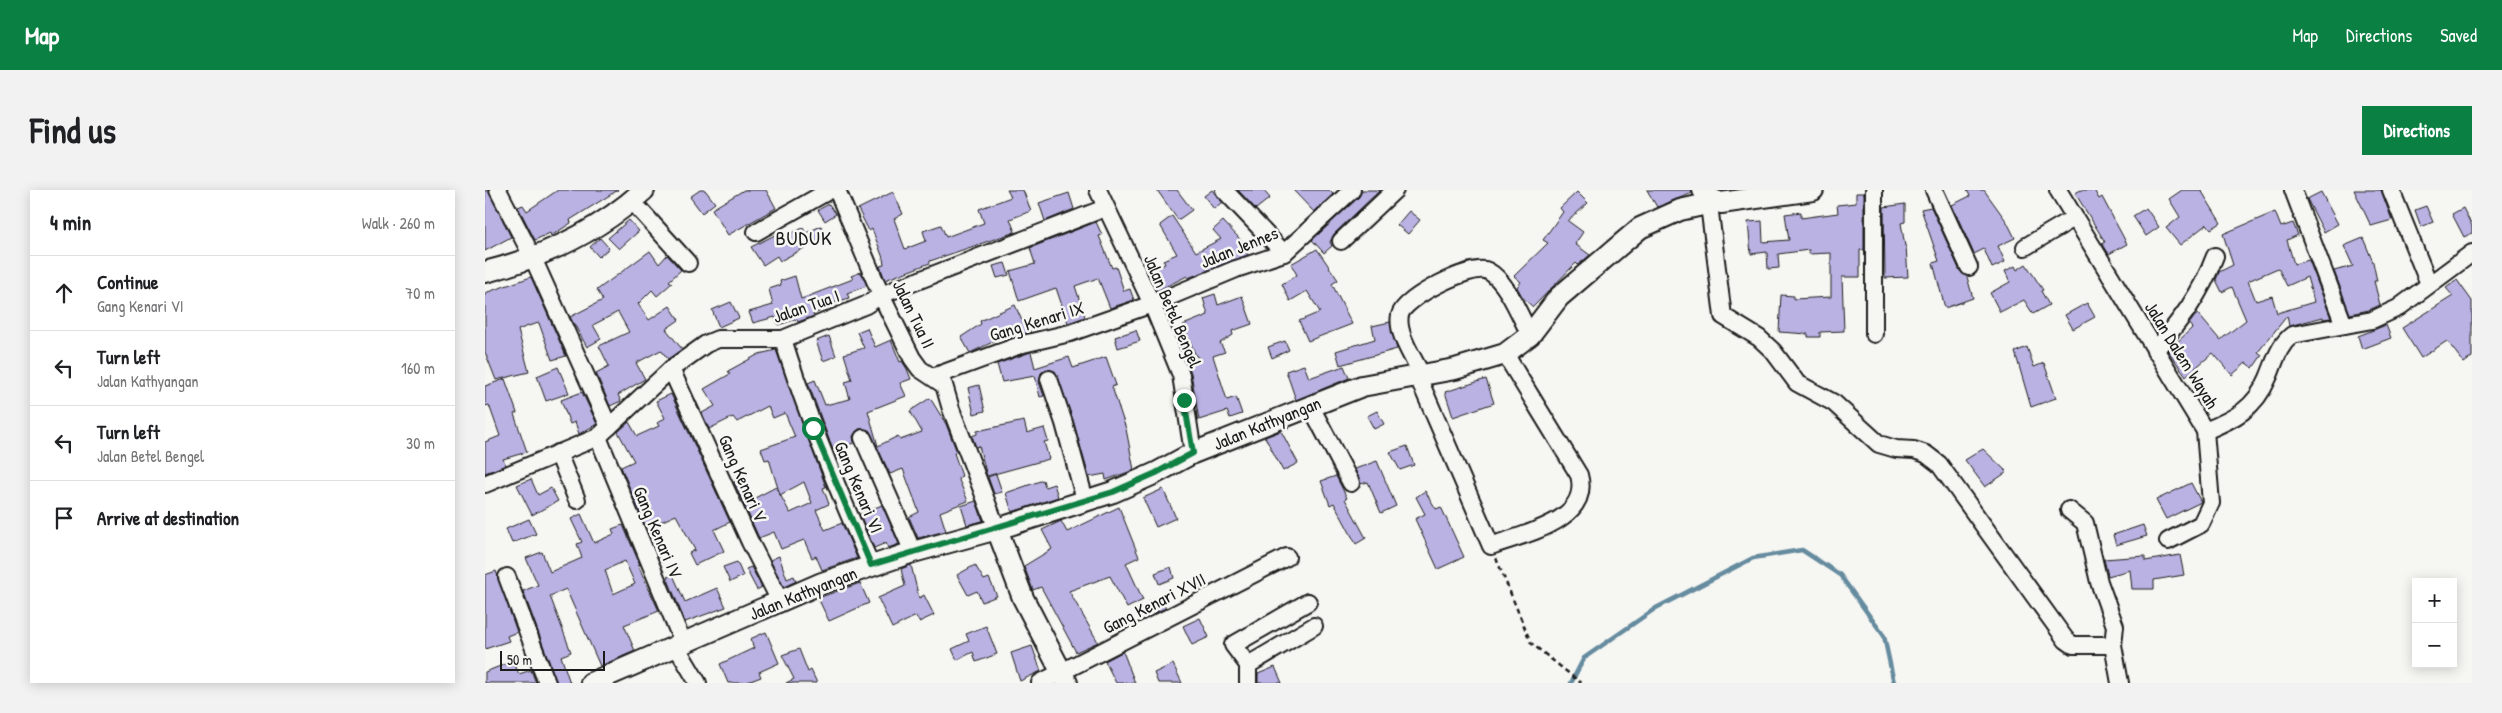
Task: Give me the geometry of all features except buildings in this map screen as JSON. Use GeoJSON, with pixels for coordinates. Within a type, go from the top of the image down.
{"type":"FeatureCollection","features":[{"type":"Feature","properties":{"kind":"street","name":"Gang Kenari IV"},"geometry":{"type":"LineString","coordinates":[[498,190],[533,258],[604,432],[680,645],[699,683]]}},
{"type":"Feature","properties":{"kind":"street"},"geometry":{"type":"LineString","coordinates":[[756,232],[830,190]]}},
{"type":"Feature","properties":{"kind":"street","name":"Jalan Tua II"},"geometry":{"type":"LineString","coordinates":[[837,190],[881,295],[917,365],[944,385],[951,409],[997,529]]}},
{"type":"Feature","properties":{"kind":"street","name":"Jalan Betel Bengel"},"geometry":{"type":"LineString","coordinates":[[1098,190],[1152,304],[1181,375],[1193,453]]}},
{"type":"Feature","properties":{"kind":"street"},"geometry":{"type":"LineString","coordinates":[[1224,190],[1284,253]]}},
{"type":"Feature","properties":{"kind":"street","name":"Jalan Jennes"},"geometry":{"type":"LineString","coordinates":[[1152,304],[1236,269],[1284,253],[1352,190]]}},
{"type":"Feature","properties":{"kind":"street"},"geometry":{"type":"LineString","coordinates":[[1341,241],[1395,190]]}},
{"type":"Feature","properties":{"kind":"street","name":"Jalan Kathyangan"},"geometry":{"type":"LineString","coordinates":[[591,683],[871,565],[997,529],[1135,483],[1193,453],[1368,384],[1472,365],[1505,354],[1530,334],[1559,297],[1640,228],[1709,199],[1813,190]]}},
{"type":"Feature","properties":{"kind":"street"},"geometry":{"type":"LineString","coordinates":[[1874,190],[1874,334]]}},
{"type":"Feature","properties":{"kind":"street"},"geometry":{"type":"LineString","coordinates":[[1934,190],[1969,267]]}},
{"type":"Feature","properties":{"kind":"street","name":"Jalan Dalem Wayah"},"geometry":{"type":"LineString","coordinates":[[2058,190],[2205,431],[2236,418],[2253,403],[2268,380],[2278,351],[2292,335],[2372,320],[2398,308],[2472,253]]}},
{"type":"Feature","properties":{"kind":"street"},"geometry":{"type":"LineString","coordinates":[[2293,190],[2344,325]]}},
{"type":"Feature","properties":{"kind":"street"},"geometry":{"type":"LineString","coordinates":[[2391,190],[2429,284]]}},
{"type":"Feature","properties":{"kind":"street"},"geometry":{"type":"LineString","coordinates":[[485,272],[533,258],[575,240],[638,196],[688,263]]}},
{"type":"Feature","properties":{"kind":"street"},"geometry":{"type":"LineString","coordinates":[[1709,199],[1723,316],[1759,338],[1773,351],[1797,383],[1833,403],[1879,444],[1927,454],[1939,464],[2066,640],[2073,645],[2113,645]]}},
{"type":"Feature","properties":{"kind":"street","name":"Jalan Tua I"},"geometry":{"type":"LineString","coordinates":[[485,484],[604,432],[671,370],[706,344],[718,339],[783,338],[867,305],[881,295],[1105,208]]}},
{"type":"Feature","properties":{"kind":"street"},"geometry":{"type":"LineString","coordinates":[[2025,247],[2074,218]]}},
{"type":"Feature","properties":{"kind":"street"},"geometry":{"type":"LineString","coordinates":[[2155,351],[2190,308],[2204,284],[2215,256]]}},
{"type":"Feature","properties":{"kind":"street"},"geometry":{"type":"LineString","coordinates":[[1505,354],[1579,474],[1582,485],[1574,508],[1555,522],[1491,546],[1402,332],[1399,317],[1407,304],[1427,290],[1476,270],[1487,270],[1496,277],[1511,297],[1530,334]]}},
{"type":"Feature","properties":{"kind":"street","name":"Gang Kenari IX"},"geometry":{"type":"LineString","coordinates":[[933,378],[1023,344],[1070,333],[1152,304]]}},
{"type":"Feature","properties":{"kind":"street","name":"Gang Kenari VI"},"geometry":{"type":"LineString","coordinates":[[783,338],[805,408],[823,455],[871,565]]}},
{"type":"Feature","properties":{"kind":"street","name":"Gang Kenari V"},"geometry":{"type":"LineString","coordinates":[[671,370],[780,602]]}},
{"type":"Feature","properties":{"kind":"street"},"geometry":{"type":"LineString","coordinates":[[1049,380],[1064,423],[1085,500]]}},
{"type":"Feature","properties":{"kind":"street"},"geometry":{"type":"LineString","coordinates":[[1310,406],[1351,483]]}},
{"type":"Feature","properties":{"kind":"street"},"geometry":{"type":"LineString","coordinates":[[2167,541],[2201,524],[2211,504],[2205,431]]}},
{"type":"Feature","properties":{"kind":"street"},"geometry":{"type":"LineString","coordinates":[[863,438],[913,552]]}},
{"type":"Feature","properties":{"kind":"street"},"geometry":{"type":"LineString","coordinates":[[558,453],[577,500]]}},
{"type":"Feature","properties":{"kind":"street"},"geometry":{"type":"LineString","coordinates":[[2069,510],[2091,522],[2099,582],[2115,626],[2113,645],[2120,683]]}},
{"type":"Feature","properties":{"kind":"street"},"geometry":{"type":"LineString","coordinates":[[997,529],[1023,598],[1064,678]]}},
{"type":"Feature","properties":{"kind":"street","name":"Gang Kenari XVII"},"geometry":{"type":"LineString","coordinates":[[1040,683],[1064,678],[1287,558]]}},
{"type":"Feature","properties":{"kind":"street"},"geometry":{"type":"LineString","coordinates":[[507,577],[547,683]]}},
{"type":"Feature","properties":{"kind":"street"},"geometry":{"type":"LineString","coordinates":[[1248,683],[1248,665],[1233,645],[1308,602]]}},
{"type":"Feature","properties":{"kind":"street"},"geometry":{"type":"LineString","coordinates":[[1248,665],[1315,626]]}},
{"type":"Feature","properties":{"kind":"path"},"geometry":{"type":"LineString","coordinates":[[1491,546],[1531,644],[1581,683]]}},
{"type":"Feature","properties":{"kind":"waterway"},"geometry":{"type":"LineString","coordinates":[[1571,683],[1584,658],[1656,608],[1753,558],[1802,550],[1840,575],[1884,636],[1894,683]]}},
{"type":"Feature","properties":{"kind":"district","name":"BUDUK"},"geometry":{"type":"Point","coordinates":[804,237]}},
{"type":"Feature","properties":{"kind":"route"},"geometry":{"type":"LineString","coordinates":[[813,428],[871,565],[997,529],[1113,492],[1156,473],[1193,453],[1184,400]]}}]}
